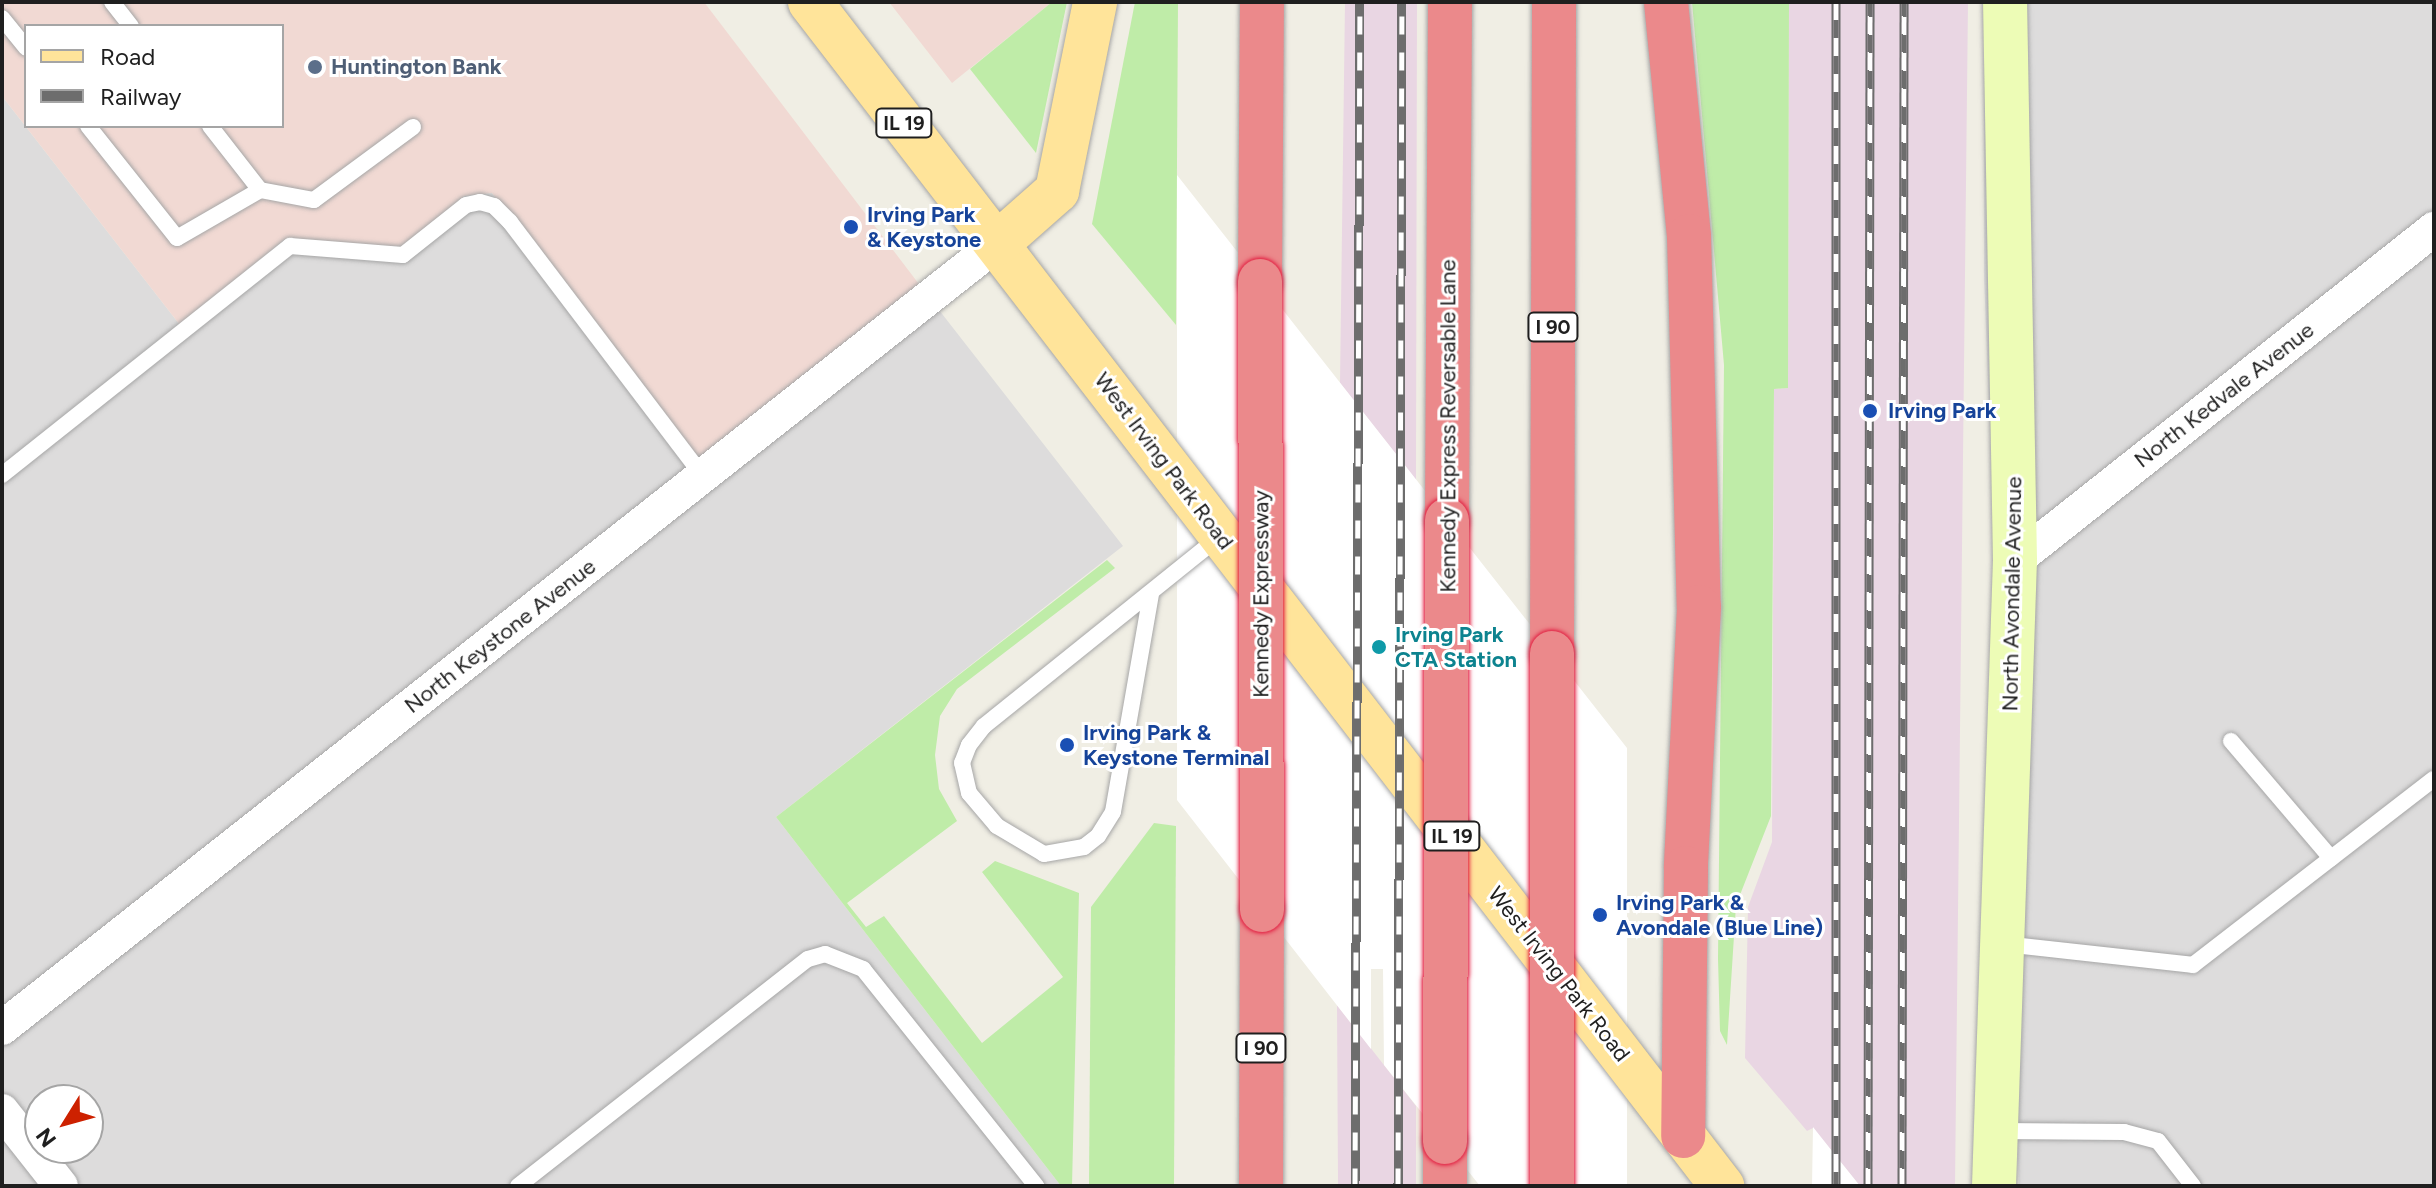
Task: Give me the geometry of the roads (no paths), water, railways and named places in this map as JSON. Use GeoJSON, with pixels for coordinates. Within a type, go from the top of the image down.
{"type":"FeatureCollection","features":[{"type":"Feature","properties":{"kind":"highway","name":"Kennedy Expressway"},"geometry":{"type":"LineString","coordinates":[[1261,1186],[1262,2]]}},
{"type":"Feature","properties":{"kind":"highway","name":"Kennedy Express Reversable Lane"},"geometry":{"type":"LineString","coordinates":[[1445,1186],[1450,2]]}},
{"type":"Feature","properties":{"kind":"highway","name":"I 90"},"geometry":{"type":"LineString","coordinates":[[1552,1186],[1554,2]]}},
{"type":"Feature","properties":{"kind":"highway"},"geometry":{"type":"LineString","coordinates":[[1666,2],[1689,236],[1699,607],[1686,868],[1683,1136]]}},
{"type":"Feature","properties":{"kind":"main road","name":"West Irving Park Road"},"geometry":{"type":"LineString","coordinates":[[810,2],[1722,1186]]}},
{"type":"Feature","properties":{"kind":"main road"},"geometry":{"type":"LineString","coordinates":[[998,243],[1057,191],[1095,2]]}},
{"type":"Feature","properties":{"kind":"main road"},"geometry":{"type":"LineString","coordinates":[[1683,1136],[1686,1186]]}},
{"type":"Feature","properties":{"kind":"street","name":"North Avondale Avenue"},"geometry":{"type":"LineString","coordinates":[[1994,1186],[2015,561],[2005,2]]}},
{"type":"Feature","properties":{"kind":"street","name":"North Kedvale Avenue"},"geometry":{"type":"LineString","coordinates":[[2015,561],[2434,229]]}},
{"type":"Feature","properties":{"kind":"street","name":"North Keystone Avenue"},"geometry":{"type":"LineString","coordinates":[[2,1028],[998,243]]}},
{"type":"Feature","properties":{"kind":"street"},"geometry":{"type":"LineString","coordinates":[[2,1111],[61,1186]]}},
{"type":"Feature","properties":{"kind":"lane"},"geometry":{"type":"LineString","coordinates":[[112,2],[129,24]]}},
{"type":"Feature","properties":{"kind":"lane"},"geometry":{"type":"LineString","coordinates":[[2,18],[24,46]]}},
{"type":"Feature","properties":{"kind":"lane"},"geometry":{"type":"LineString","coordinates":[[90,128],[177,238],[260,190],[314,200],[413,127]]}},
{"type":"Feature","properties":{"kind":"lane"},"geometry":{"type":"LineString","coordinates":[[212,128],[260,190]]}},
{"type":"Feature","properties":{"kind":"lane"},"geometry":{"type":"LineString","coordinates":[[2,475],[290,246],[403,255],[466,205],[480,202],[494,206],[510,222],[703,476]]}},
{"type":"Feature","properties":{"kind":"lane"},"geometry":{"type":"LineString","coordinates":[[1151,594],[1113,812],[1098,836],[1067,854],[1044,854],[1018,842],[985,815],[969,793],[962,763],[969,745],[984,726],[1221,536]]}},
{"type":"Feature","properties":{"kind":"lane"},"geometry":{"type":"LineString","coordinates":[[2231,741],[2331,858]]}},
{"type":"Feature","properties":{"kind":"lane"},"geometry":{"type":"LineString","coordinates":[[2004,944],[2193,965],[2434,779]]}},
{"type":"Feature","properties":{"kind":"lane"},"geometry":{"type":"LineString","coordinates":[[518,1186],[808,959],[825,954],[863,969],[1036,1186]]}},
{"type":"Feature","properties":{"kind":"lane"},"geometry":{"type":"LineString","coordinates":[[1996,1131],[2124,1132],[2158,1141],[2193,1186]]}},
{"type":"Feature","properties":{"kind":"railway"},"geometry":{"type":"LineString","coordinates":[[1355,1186],[1360,2]]}},
{"type":"Feature","properties":{"kind":"railway"},"geometry":{"type":"LineString","coordinates":[[1398,1186],[1402,2]]}},
{"type":"Feature","properties":{"kind":"railway"},"geometry":{"type":"LineString","coordinates":[[1836,2],[1836,1186]]}},
{"type":"Feature","properties":{"kind":"railway"},"geometry":{"type":"LineString","coordinates":[[1868,1186],[1870,2]]}},
{"type":"Feature","properties":{"kind":"railway"},"geometry":{"type":"LineString","coordinates":[[1902,1186],[1904,2]]}},
{"type":"Feature","properties":{"kind":"place","name":"Huntington Bank"},"geometry":{"type":"Point","coordinates":[315,67]}},
{"type":"Feature","properties":{"kind":"place","name":"Irving Park & Keystone"},"geometry":{"type":"Point","coordinates":[851,227]}},
{"type":"Feature","properties":{"kind":"place","name":"Irving Park"},"geometry":{"type":"Point","coordinates":[1870,411]}},
{"type":"Feature","properties":{"kind":"place","name":"Irving Park CTA Station"},"geometry":{"type":"Point","coordinates":[1379,647]}},
{"type":"Feature","properties":{"kind":"place","name":"Irving Park & Keystone Terminal"},"geometry":{"type":"Point","coordinates":[1067,745]}},
{"type":"Feature","properties":{"kind":"place","name":"Irving Park & Avondale (Blue Line)"},"geometry":{"type":"Point","coordinates":[1600,915]}}]}
